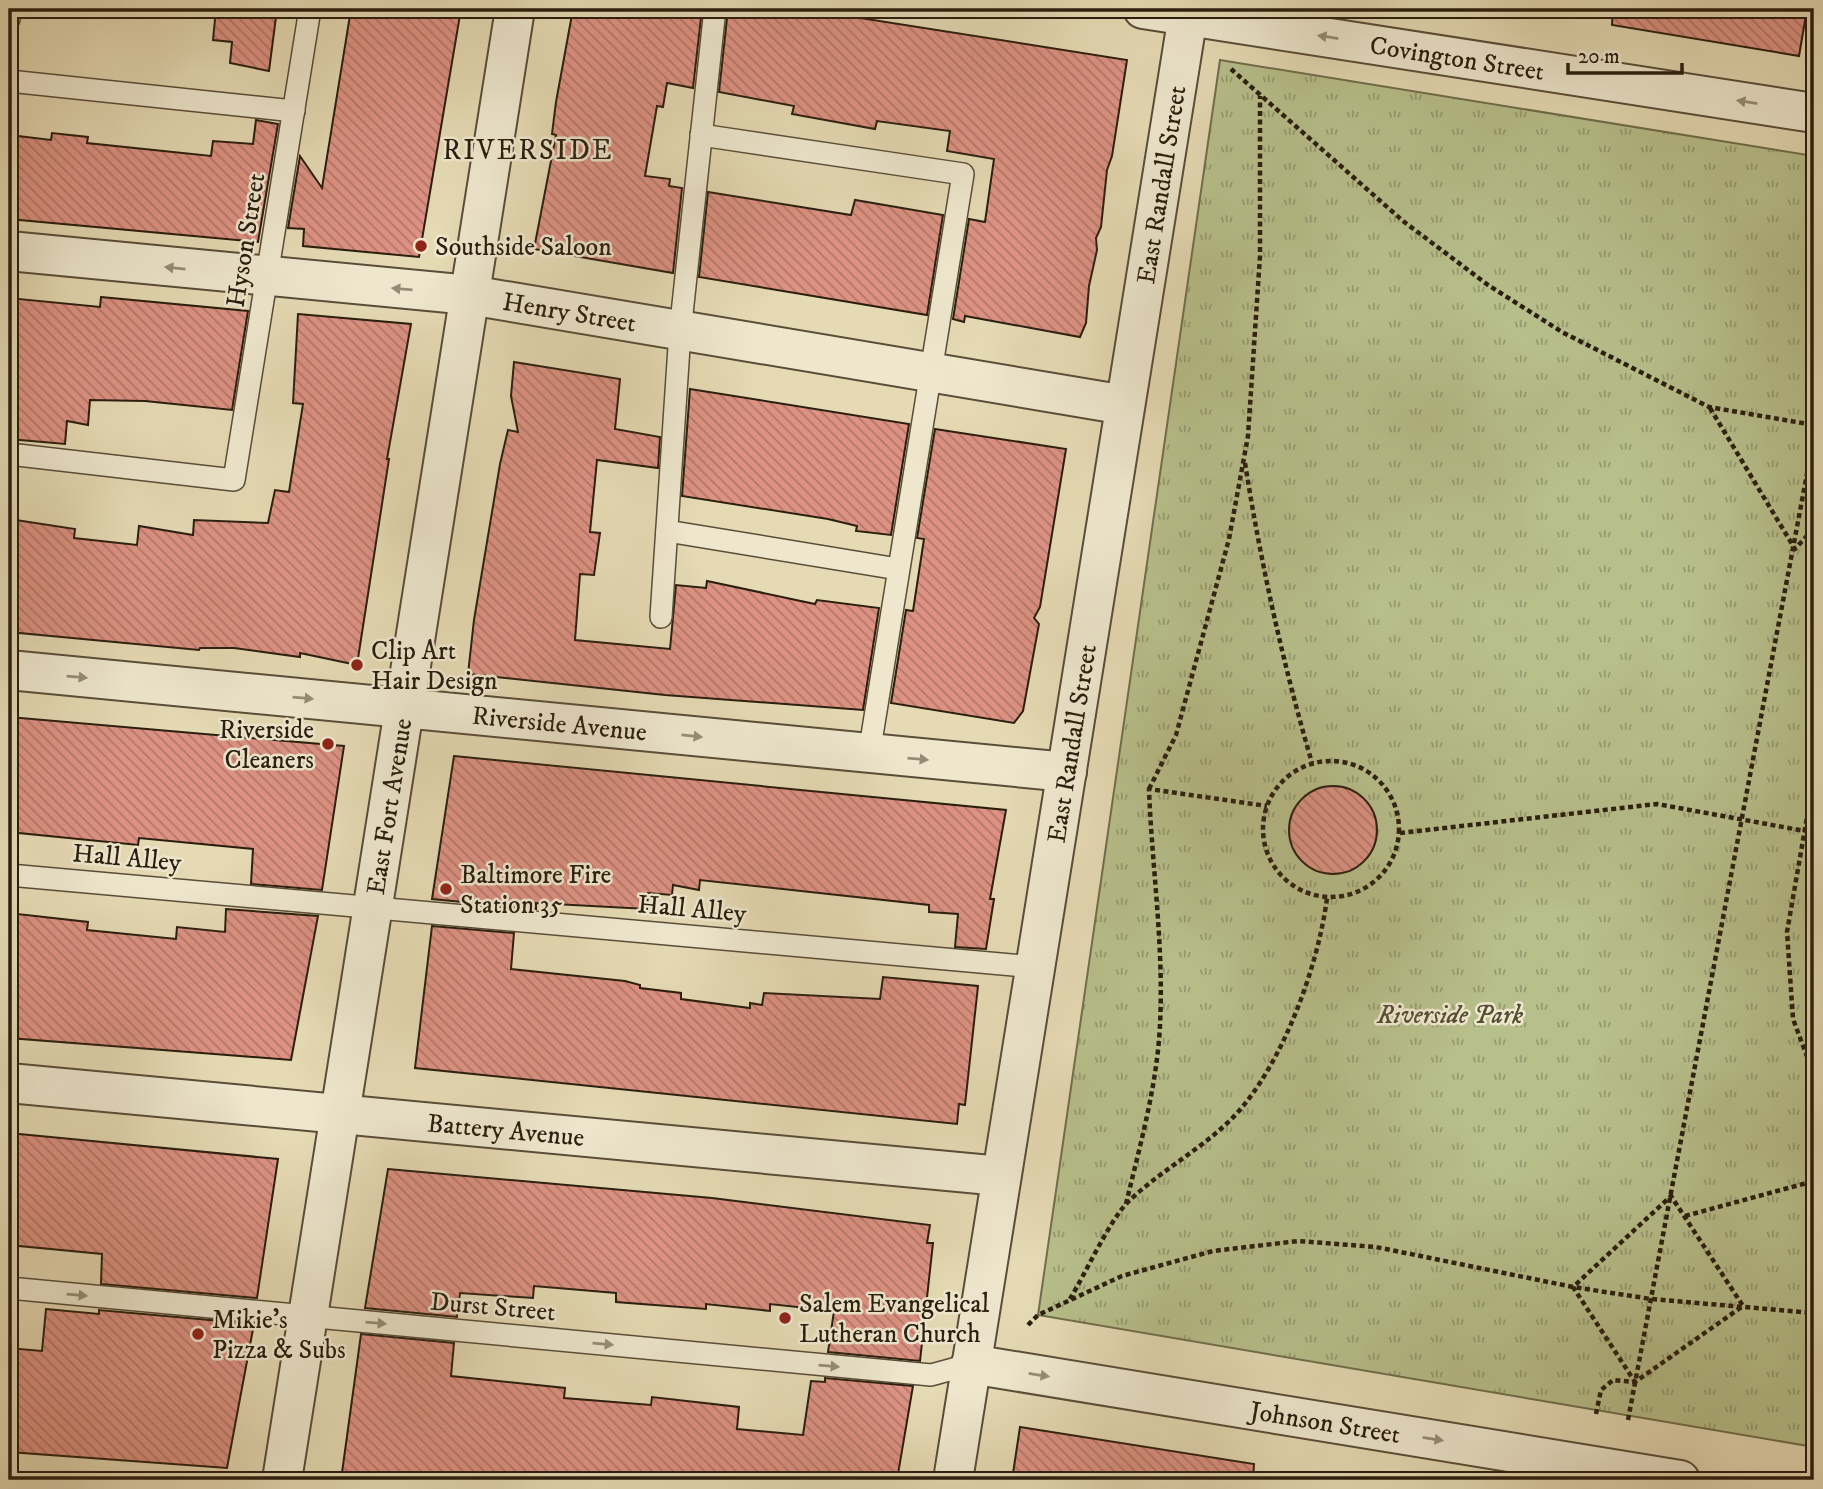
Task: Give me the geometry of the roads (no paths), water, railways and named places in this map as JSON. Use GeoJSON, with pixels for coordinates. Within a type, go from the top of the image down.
{"type":"FeatureCollection","features":[{"type":"Feature","properties":{"kind":"street","name":"East Fort Avenue"},"geometry":{"type":"LineString","coordinates":[[282,1480],[515,9]]}},
{"type":"Feature","properties":{"kind":"street","name":"Covington Street"},"geometry":{"type":"LineString","coordinates":[[1143,9],[1189,12],[1814,113]]}},
{"type":"Feature","properties":{"kind":"street","name":"East Randall Street"},"geometry":{"type":"LineString","coordinates":[[953,1480],[1189,12]]}},
{"type":"Feature","properties":{"kind":"street","name":"Henry Street"},"geometry":{"type":"LineString","coordinates":[[9,251],[470,295],[1125,405]]}},
{"type":"Feature","properties":{"kind":"street","name":"Riverside Avenue"},"geometry":{"type":"LineString","coordinates":[[9,670],[1067,772]]}},
{"type":"Feature","properties":{"kind":"street","name":"Battery Avenue"},"geometry":{"type":"LineString","coordinates":[[9,1083],[1001,1176]]}},
{"type":"Feature","properties":{"kind":"street","name":"Johnson Street"},"geometry":{"type":"LineString","coordinates":[[971,1364],[1617,1475],[1680,1480]]}},
{"type":"Feature","properties":{"kind":"lane"},"geometry":{"type":"LineString","coordinates":[[9,19],[11,9]]}},
{"type":"Feature","properties":{"kind":"lane","name":"Hyson Street"},"geometry":{"type":"LineString","coordinates":[[9,454],[234,480],[310,9]]}},
{"type":"Feature","properties":{"kind":"lane"},"geometry":{"type":"LineString","coordinates":[[660,617],[680,332],[715,9]]}},
{"type":"Feature","properties":{"kind":"lane"},"geometry":{"type":"LineString","coordinates":[[9,81],[294,111]]}},
{"type":"Feature","properties":{"kind":"lane"},"geometry":{"type":"LineString","coordinates":[[701,135],[963,174],[928,373],[869,754]]}},
{"type":"Feature","properties":{"kind":"lane"},"geometry":{"type":"LineString","coordinates":[[667,531],[898,569]]}},
{"type":"Feature","properties":{"kind":"lane","name":"Hall Alley"},"geometry":{"type":"LineString","coordinates":[[9,875],[1035,967]]}},
{"type":"Feature","properties":{"kind":"lane","name":"Durst Street"},"geometry":{"type":"LineString","coordinates":[[9,1288],[931,1376],[971,1364]]}},
{"type":"Feature","properties":{"kind":"place","name":"Southside Saloon"},"geometry":{"type":"Point","coordinates":[421,246]}},
{"type":"Feature","properties":{"kind":"place","name":"Clip Art Hair Design"},"geometry":{"type":"Point","coordinates":[357,665]}},
{"type":"Feature","properties":{"kind":"place","name":"Riverside Cleaners"},"geometry":{"type":"Point","coordinates":[328,744]}},
{"type":"Feature","properties":{"kind":"place","name":"Baltimore Fire Station 35"},"geometry":{"type":"Point","coordinates":[446,889]}},
{"type":"Feature","properties":{"kind":"place","name":"Salem Evangelical Lutheran Church"},"geometry":{"type":"Point","coordinates":[785,1318]}},
{"type":"Feature","properties":{"kind":"place","name":"Mikie's Pizza & Subs"},"geometry":{"type":"Point","coordinates":[198,1334]}},
{"type":"Feature","properties":{"kind":"district","name":"RIVERSIDE"},"geometry":{"type":"Point","coordinates":[528,149]}},
{"type":"Feature","properties":{"kind":"park label","name":"Riverside Park"},"geometry":{"type":"Point","coordinates":[1450,1014]}}]}
